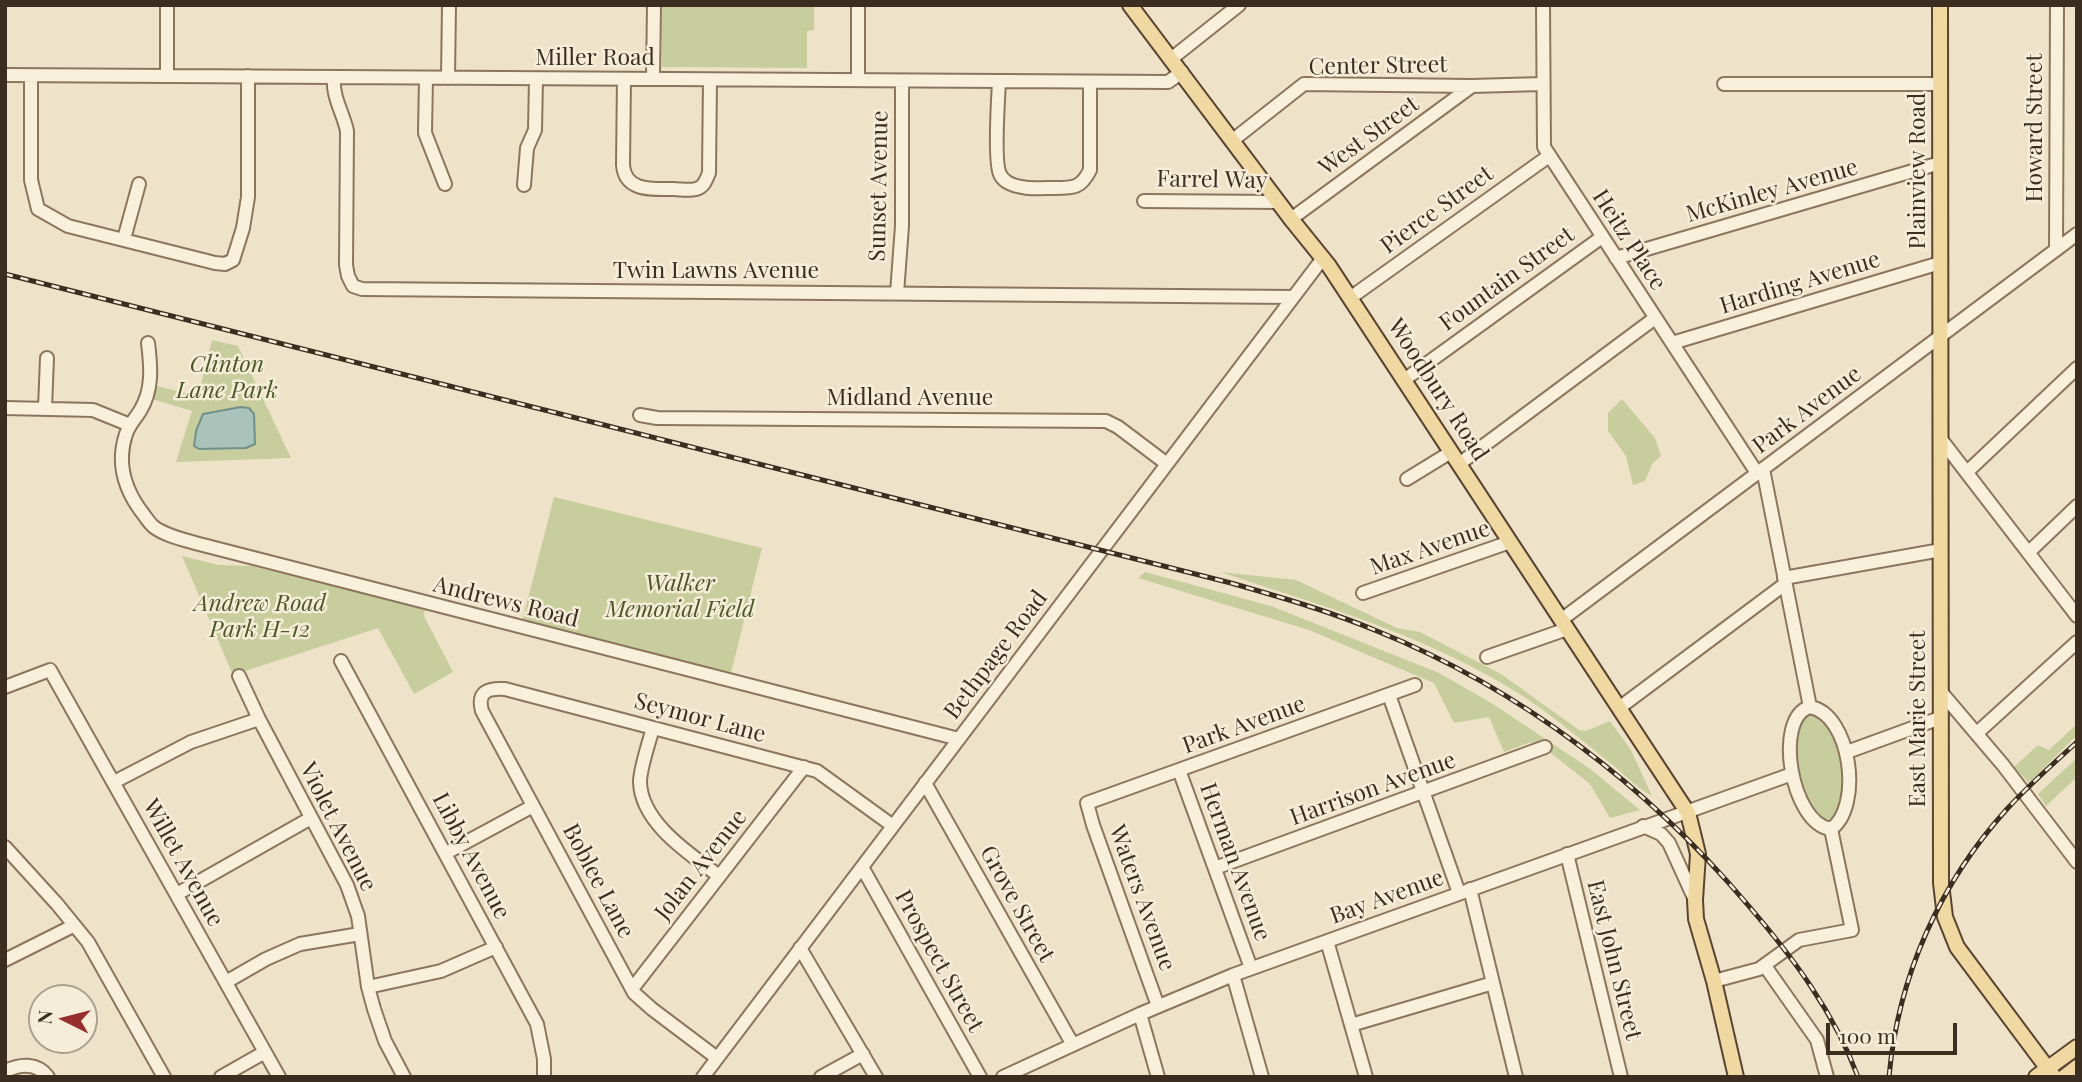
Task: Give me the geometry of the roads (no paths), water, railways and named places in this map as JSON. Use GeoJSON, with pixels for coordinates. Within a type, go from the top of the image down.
{"type":"FeatureCollection","features":[{"type":"Feature","properties":{"kind":"main road","name":"Woodbury Road"},"geometry":{"type":"LineString","coordinates":[[1130,5],[1323,258],[1688,813],[1698,854],[1696,919],[1736,1077]]}},
{"type":"Feature","properties":{"kind":"main road","name":"Plainview Road"},"geometry":{"type":"LineString","coordinates":[[1940,5],[1940,337]]}},
{"type":"Feature","properties":{"kind":"main road","name":"East Marie Street"},"geometry":{"type":"LineString","coordinates":[[1940,337],[1941,880],[1947,925],[1956,947],[2046,1074]]}},
{"type":"Feature","properties":{"kind":"main road"},"geometry":{"type":"LineString","coordinates":[[2046,1074],[2077,1047]]}},
{"type":"Feature","properties":{"kind":"main road"},"geometry":{"type":"LineString","coordinates":[[2064,1077],[2077,1067]]}},
{"type":"Feature","properties":{"kind":"street"},"geometry":{"type":"LineString","coordinates":[[167,5],[167,76]]}},
{"type":"Feature","properties":{"kind":"street"},"geometry":{"type":"LineString","coordinates":[[448,78],[449,5]]}},
{"type":"Feature","properties":{"kind":"street"},"geometry":{"type":"LineString","coordinates":[[653,79],[654,5]]}},
{"type":"Feature","properties":{"kind":"street"},"geometry":{"type":"LineString","coordinates":[[858,5],[858,80]]}},
{"type":"Feature","properties":{"kind":"street"},"geometry":{"type":"LineString","coordinates":[[1171,59],[1239,5]]}},
{"type":"Feature","properties":{"kind":"street","name":"Heitz Place"},"geometry":{"type":"LineString","coordinates":[[1543,5],[1544,147],[1655,318],[1760,471],[1810,707]]}},
{"type":"Feature","properties":{"kind":"street","name":"Howard Street"},"geometry":{"type":"LineString","coordinates":[[2056,250],[2057,5]]}},
{"type":"Feature","properties":{"kind":"street","name":"Miller Road"},"geometry":{"type":"LineString","coordinates":[[5,75],[1167,82],[1182,72]]}},
{"type":"Feature","properties":{"kind":"street"},"geometry":{"type":"LineString","coordinates":[[31,76],[31,180],[38,209],[68,226],[225,264],[233,260],[235,255],[248,197],[248,76]]}},
{"type":"Feature","properties":{"kind":"street","name":"Twin Lawns Avenue"},"geometry":{"type":"LineString","coordinates":[[334,77],[335,98],[345,119],[347,131],[346,265],[353,286],[362,289],[1293,297]]}},
{"type":"Feature","properties":{"kind":"street"},"geometry":{"type":"LineString","coordinates":[[426,78],[425,133],[445,184]]}},
{"type":"Feature","properties":{"kind":"street"},"geometry":{"type":"LineString","coordinates":[[524,185],[528,144],[535,130],[536,79]]}},
{"type":"Feature","properties":{"kind":"street"},"geometry":{"type":"LineString","coordinates":[[624,79],[623,165],[626,177],[632,184],[642,188],[697,189],[705,183],[709,173],[710,80]]}},
{"type":"Feature","properties":{"kind":"street","name":"Sunset Avenue"},"geometry":{"type":"LineString","coordinates":[[897,293],[902,226],[902,81]]}},
{"type":"Feature","properties":{"kind":"street"},"geometry":{"type":"LineString","coordinates":[[999,82],[999,174],[1004,181],[1017,186],[1063,188],[1078,186],[1085,181],[1090,170],[1090,82]]}},
{"type":"Feature","properties":{"kind":"street"},"geometry":{"type":"LineString","coordinates":[[1724,84],[1941,83]]}},
{"type":"Feature","properties":{"kind":"street","name":"Center Street"},"geometry":{"type":"LineString","coordinates":[[1233,141],[1304,84],[1542,84]]}},
{"type":"Feature","properties":{"kind":"street","name":"West Street"},"geometry":{"type":"LineString","coordinates":[[1291,219],[1472,86]]}},
{"type":"Feature","properties":{"kind":"street","name":"Pierce Street"},"geometry":{"type":"LineString","coordinates":[[1350,298],[1549,156]]}},
{"type":"Feature","properties":{"kind":"street","name":"McKinley Avenue"},"geometry":{"type":"LineString","coordinates":[[1616,258],[1940,163]]}},
{"type":"Feature","properties":{"kind":"street"},"geometry":{"type":"LineString","coordinates":[[124,239],[139,184]]}},
{"type":"Feature","properties":{"kind":"street","name":"Farrel Way"},"geometry":{"type":"LineString","coordinates":[[1144,201],[1279,202]]}},
{"type":"Feature","properties":{"kind":"street","name":"Park Avenue"},"geometry":{"type":"LineString","coordinates":[[1487,657],[1564,624],[1760,471],[2077,234]]}},
{"type":"Feature","properties":{"kind":"street","name":"Fountain Street"},"geometry":{"type":"LineString","coordinates":[[1404,380],[1602,237]]}},
{"type":"Feature","properties":{"kind":"street","name":"Bethpage Road"},"geometry":{"type":"LineString","coordinates":[[703,1077],[1323,258]]}},
{"type":"Feature","properties":{"kind":"street","name":"Harding Avenue"},"geometry":{"type":"LineString","coordinates":[[1672,343],[1940,263]]}},
{"type":"Feature","properties":{"kind":"street"},"geometry":{"type":"LineString","coordinates":[[1407,479],[1455,458],[1655,318]]}},
{"type":"Feature","properties":{"kind":"street","name":"Andrews Road"},"geometry":{"type":"LineString","coordinates":[[148,343],[151,369],[146,401],[130,425],[121,457],[127,487],[135,504],[153,527],[213,548],[959,738]]}},
{"type":"Feature","properties":{"kind":"street"},"geometry":{"type":"LineString","coordinates":[[44,408],[47,358]]}},
{"type":"Feature","properties":{"kind":"street"},"geometry":{"type":"LineString","coordinates":[[1967,472],[2077,368]]}},
{"type":"Feature","properties":{"kind":"street"},"geometry":{"type":"LineString","coordinates":[[5,408],[99,411],[130,425]]}},
{"type":"Feature","properties":{"kind":"street","name":"Midland Avenue"},"geometry":{"type":"LineString","coordinates":[[640,415],[657,418],[1106,421],[1118,426],[1167,464]]}},
{"type":"Feature","properties":{"kind":"street"},"geometry":{"type":"LineString","coordinates":[[1940,438],[2077,616]]}},
{"type":"Feature","properties":{"kind":"street"},"geometry":{"type":"LineString","coordinates":[[2029,552],[2077,506]]}},
{"type":"Feature","properties":{"kind":"street","name":"Max Avenue"},"geometry":{"type":"LineString","coordinates":[[1363,593],[1510,542]]}},
{"type":"Feature","properties":{"kind":"street"},"geometry":{"type":"LineString","coordinates":[[1619,708],[1785,581],[1941,550]]}},
{"type":"Feature","properties":{"kind":"street"},"geometry":{"type":"LineString","coordinates":[[1977,733],[2077,642]]}},
{"type":"Feature","properties":{"kind":"street","name":"Libby Avenue"},"geometry":{"type":"LineString","coordinates":[[341,661],[537,1024],[544,1059],[544,1077]]}},
{"type":"Feature","properties":{"kind":"street","name":"Willet Avenue"},"geometry":{"type":"LineString","coordinates":[[5,687],[50,670],[279,1077]]}},
{"type":"Feature","properties":{"kind":"street","name":"Violet Avenue"},"geometry":{"type":"LineString","coordinates":[[239,676],[347,885],[358,916],[368,987],[385,1041],[404,1077]]}},
{"type":"Feature","properties":{"kind":"street","name":"Park Avenue"},"geometry":{"type":"LineString","coordinates":[[1087,803],[1415,685]]}},
{"type":"Feature","properties":{"kind":"street","name":"Seymor Lane"},"geometry":{"type":"LineString","coordinates":[[482,695],[489,690],[505,689],[817,771],[893,826]]}},
{"type":"Feature","properties":{"kind":"street"},"geometry":{"type":"LineString","coordinates":[[1941,692],[1977,733],[2077,862]]}},
{"type":"Feature","properties":{"kind":"street","name":"Boblee Lane"},"geometry":{"type":"LineString","coordinates":[[482,695],[482,711],[632,989],[652,1009],[717,1058]]}},
{"type":"Feature","properties":{"kind":"street"},"geometry":{"type":"LineString","coordinates":[[1389,695],[1424,793],[1465,891],[1493,983],[1516,1077]]}},
{"type":"Feature","properties":{"kind":"street"},"geometry":{"type":"LineString","coordinates":[[1804,708],[1816,708],[1833,722],[1847,752],[1845,809],[1840,820],[1831,829],[1822,826],[1810,815],[1801,800],[1792,774],[1792,732],[1804,708]]}},
{"type":"Feature","properties":{"kind":"street"},"geometry":{"type":"LineString","coordinates":[[1847,752],[1940,718]]}},
{"type":"Feature","properties":{"kind":"street"},"geometry":{"type":"LineString","coordinates":[[114,782],[191,742],[259,719]]}},
{"type":"Feature","properties":{"kind":"street"},"geometry":{"type":"LineString","coordinates":[[653,728],[640,781],[645,801],[665,834],[719,877]]}},
{"type":"Feature","properties":{"kind":"street","name":"Harrison Avenue"},"geometry":{"type":"LineString","coordinates":[[1215,868],[1545,747]]}},
{"type":"Feature","properties":{"kind":"street","name":"Jolan Avenue"},"geometry":{"type":"LineString","coordinates":[[632,989],[804,767]]}},
{"type":"Feature","properties":{"kind":"street","name":"Herman Avenue"},"geometry":{"type":"LineString","coordinates":[[1179,770],[1251,968]]}},
{"type":"Feature","properties":{"kind":"street","name":"Bay Avenue"},"geometry":{"type":"LineString","coordinates":[[1003,1077],[1158,1006],[1251,968],[1792,774]]}},
{"type":"Feature","properties":{"kind":"street","name":"Grove Street"},"geometry":{"type":"LineString","coordinates":[[925,783],[1073,1045]]}},
{"type":"Feature","properties":{"kind":"street","name":"Waters Avenue"},"geometry":{"type":"LineString","coordinates":[[1087,803],[1158,1006]]}},
{"type":"Feature","properties":{"kind":"street"},"geometry":{"type":"LineString","coordinates":[[446,853],[533,806]]}},
{"type":"Feature","properties":{"kind":"street"},"geometry":{"type":"LineString","coordinates":[[177,894],[311,818]]}},
{"type":"Feature","properties":{"kind":"street"},"geometry":{"type":"LineString","coordinates":[[1643,826],[1661,834],[1670,843],[1695,900]]}},
{"type":"Feature","properties":{"kind":"street"},"geometry":{"type":"LineString","coordinates":[[1714,982],[1765,966],[1799,940],[1852,930],[1831,829]]}},
{"type":"Feature","properties":{"kind":"street"},"geometry":{"type":"LineString","coordinates":[[5,847],[88,942],[164,1077]]}},
{"type":"Feature","properties":{"kind":"street","name":"East John Street"},"geometry":{"type":"LineString","coordinates":[[1567,854],[1621,1077]]}},
{"type":"Feature","properties":{"kind":"street","name":"Prospect Street"},"geometry":{"type":"LineString","coordinates":[[862,867],[980,1077]]}},
{"type":"Feature","properties":{"kind":"street"},"geometry":{"type":"LineString","coordinates":[[5,960],[74,926]]}},
{"type":"Feature","properties":{"kind":"street"},"geometry":{"type":"LineString","coordinates":[[226,982],[273,955],[300,944],[360,934]]}},
{"type":"Feature","properties":{"kind":"street"},"geometry":{"type":"LineString","coordinates":[[1327,941],[1366,1077]]}},
{"type":"Feature","properties":{"kind":"street"},"geometry":{"type":"LineString","coordinates":[[368,987],[441,971],[496,947]]}},
{"type":"Feature","properties":{"kind":"street"},"geometry":{"type":"LineString","coordinates":[[800,948],[876,1077]]}},
{"type":"Feature","properties":{"kind":"street"},"geometry":{"type":"LineString","coordinates":[[1765,966],[1817,1040],[1826,1077]]}},
{"type":"Feature","properties":{"kind":"street"},"geometry":{"type":"LineString","coordinates":[[1233,975],[1262,1077]]}},
{"type":"Feature","properties":{"kind":"street"},"geometry":{"type":"LineString","coordinates":[[1351,1025],[1493,983]]}},
{"type":"Feature","properties":{"kind":"street"},"geometry":{"type":"LineString","coordinates":[[1140,1014],[1158,1077]]}},
{"type":"Feature","properties":{"kind":"street"},"geometry":{"type":"LineString","coordinates":[[221,1077],[265,1052]]}},
{"type":"Feature","properties":{"kind":"street"},"geometry":{"type":"LineString","coordinates":[[821,1077],[863,1054]]}},
{"type":"Feature","properties":{"kind":"street"},"geometry":{"type":"LineString","coordinates":[[5,1071],[24,1065],[43,1070],[48,1077]]}},
{"type":"Feature","properties":{"kind":"water"},"geometry":{"type":"Polygon","coordinates":[[[249,408],[254,414],[255,444],[246,448],[199,449],[194,446],[196,431],[203,414],[249,408]]]}},
{"type":"Feature","properties":{"kind":"railway"},"geometry":{"type":"LineString","coordinates":[[5,274],[1231,583],[1323,611],[1377,631],[1482,682],[1531,712],[1579,745],[1667,820],[1747,904],[1796,964],[1837,1030],[1858,1077]]}},
{"type":"Feature","properties":{"kind":"railway"},"geometry":{"type":"LineString","coordinates":[[1889,1077],[1902,1003],[1926,933],[1943,900],[1983,838],[2007,809],[2077,742]]}},
{"type":"Feature","properties":{"kind":"park label","name":"Clinton Lane Park"},"geometry":{"type":"Point","coordinates":[227,378]}},
{"type":"Feature","properties":{"kind":"park label","name":"Walker Memorial Field"},"geometry":{"type":"Point","coordinates":[680,597]}},
{"type":"Feature","properties":{"kind":"park label","name":"Andrew Road Park H-12"},"geometry":{"type":"Point","coordinates":[260,617]}}]}
